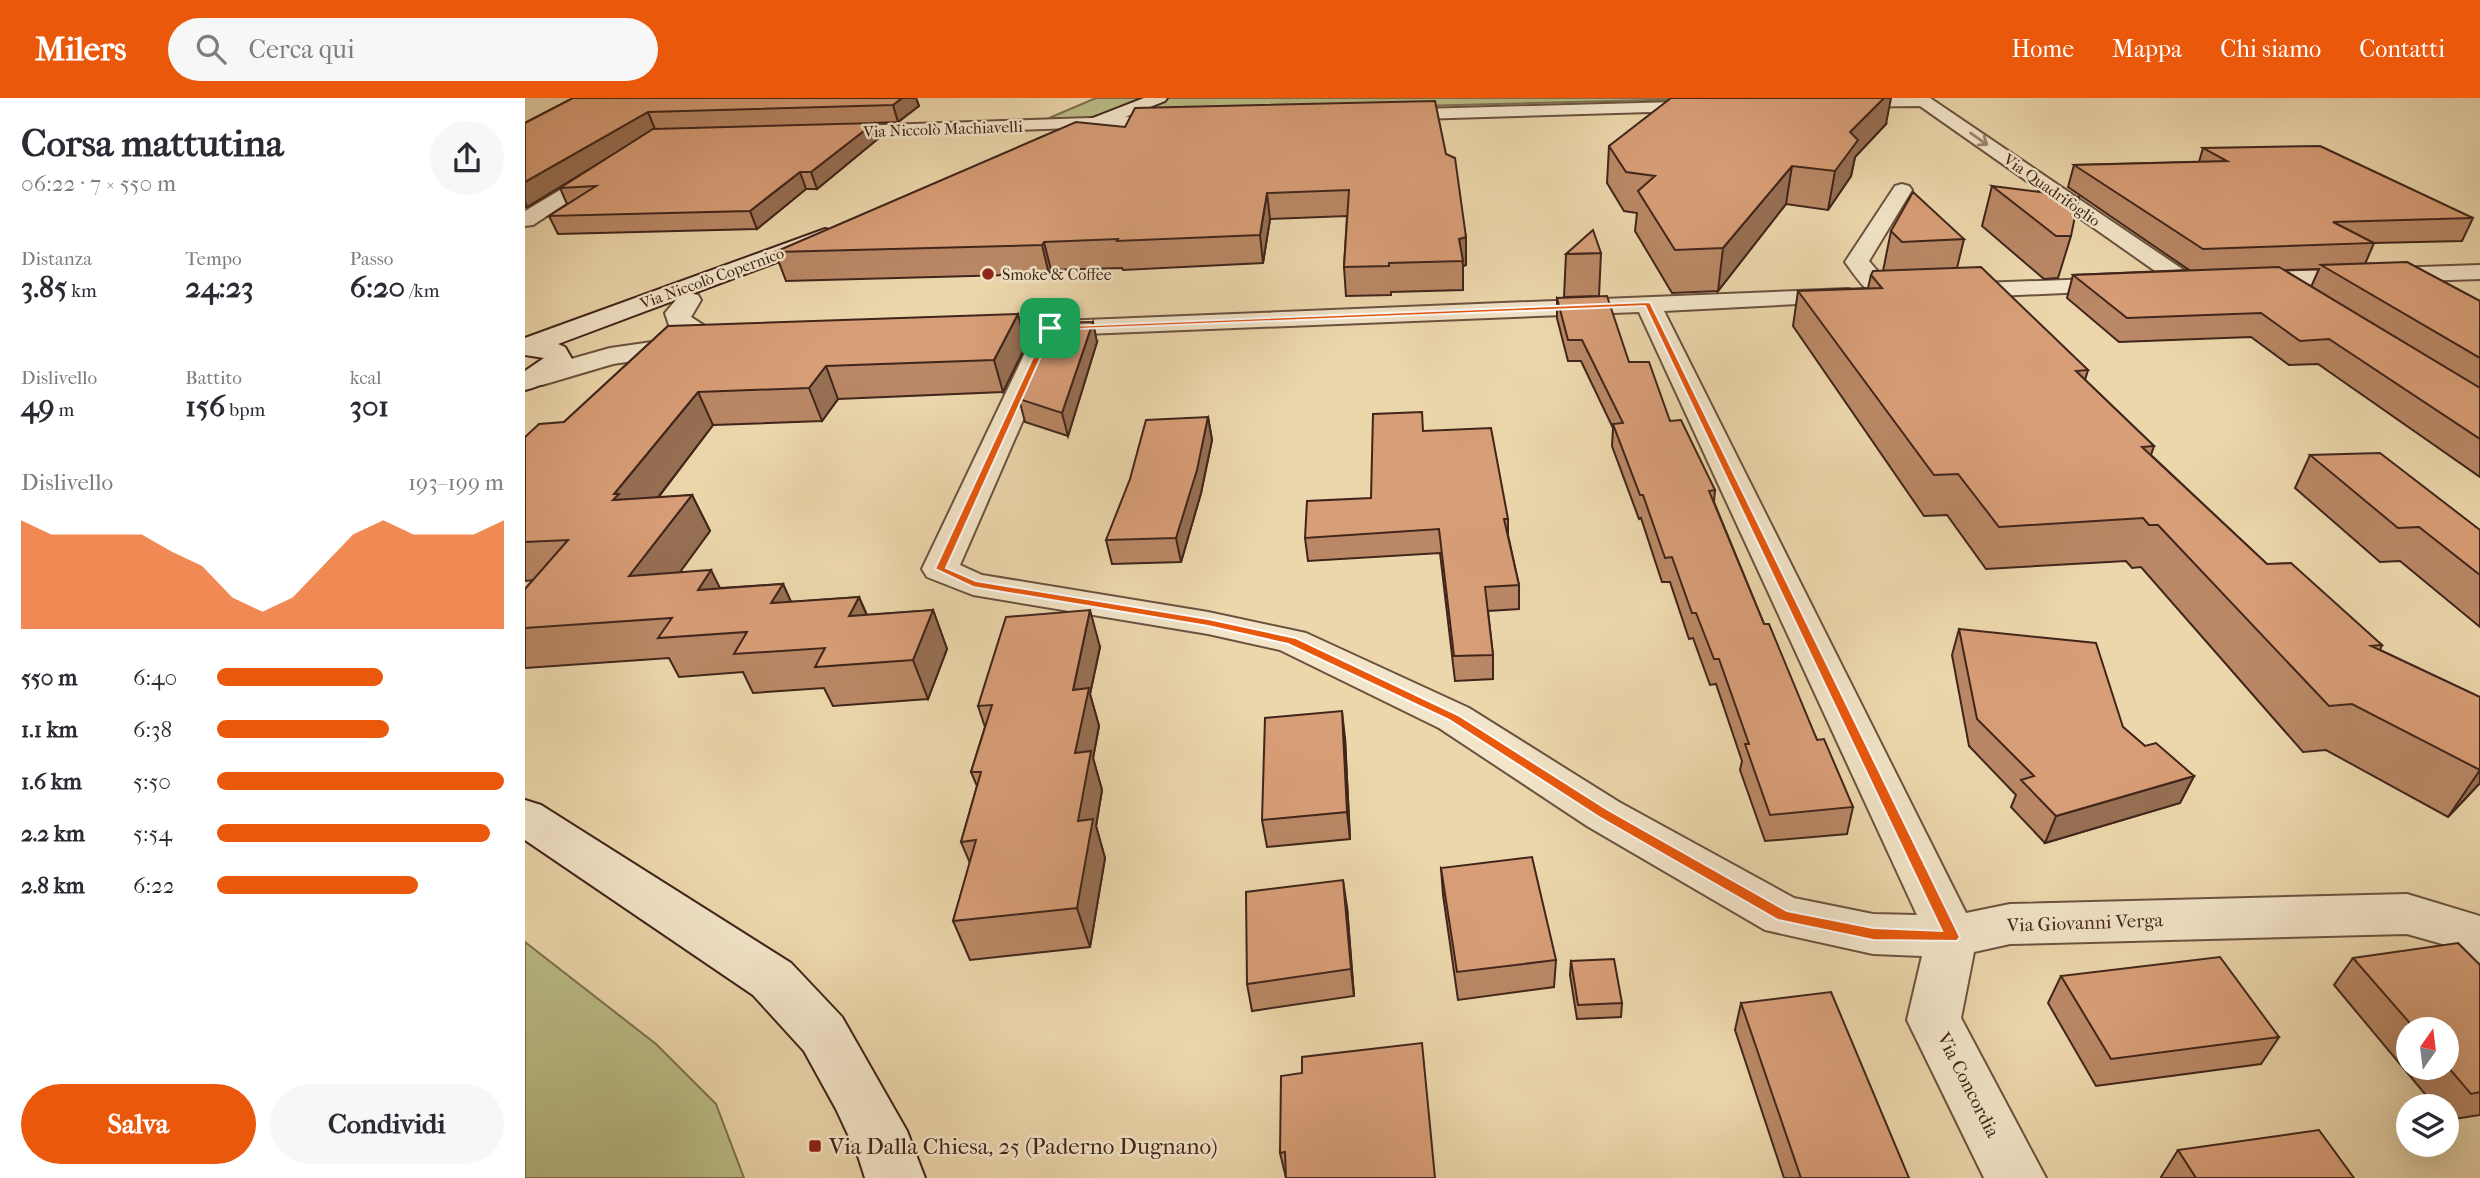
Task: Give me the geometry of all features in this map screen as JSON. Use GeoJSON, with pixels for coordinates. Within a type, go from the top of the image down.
{"type":"FeatureCollection","features":[{"type":"Feature","properties":{"kind":"street"},"geometry":{"type":"LineString","coordinates":[[1027,154],[1145,98]]}},
{"type":"Feature","properties":{"kind":"street"},"geometry":{"type":"LineString","coordinates":[[1092,124],[1159,98]]}},
{"type":"Feature","properties":{"kind":"street"},"geometry":{"type":"LineString","coordinates":[[1826,103],[1921,99]]}},
{"type":"Feature","properties":{"kind":"street","name":"Via Quadrifoglio"},"geometry":{"type":"LineString","coordinates":[[1921,99],[2206,281]]}},
{"type":"Feature","properties":{"kind":"street"},"geometry":{"type":"LineString","coordinates":[[1373,115],[1729,106]]}},
{"type":"Feature","properties":{"kind":"street","name":"Via Niccolò Machiavelli"},"geometry":{"type":"LineString","coordinates":[[799,133],[1197,120]]}},
{"type":"Feature","properties":{"kind":"street"},"geometry":{"type":"LineString","coordinates":[[525,220],[626,156]]}},
{"type":"Feature","properties":{"kind":"street"},"geometry":{"type":"LineString","coordinates":[[947,332],[1897,294],[1857,262],[1902,190]]}},
{"type":"Feature","properties":{"kind":"street","name":"Via Niccolò Copernico"},"geometry":{"type":"LineString","coordinates":[[525,347],[848,231],[557,354]]}},
{"type":"Feature","properties":{"kind":"street"},"geometry":{"type":"LineString","coordinates":[[1935,292],[2480,272]]}},
{"type":"Feature","properties":{"kind":"street"},"geometry":{"type":"LineString","coordinates":[[2272,278],[2307,300]]}},
{"type":"Feature","properties":{"kind":"street","name":"Via Niccolò Copernico"},"geometry":{"type":"LineString","coordinates":[[689,300],[678,313],[678,320],[687,328],[737,338]]}},
{"type":"Feature","properties":{"kind":"street"},"geometry":{"type":"LineString","coordinates":[[1647,304],[1952,937]]}},
{"type":"Feature","properties":{"kind":"street","name":"Via Giovanni Verga"},"geometry":{"type":"LineString","coordinates":[[1050,328],[940,569],[973,584],[1208,623],[1292,641],[1454,718],[1604,814],[1783,916],[1873,934],[1952,937],[2010,924],[2407,914],[2462,930],[2480,942]]}},
{"type":"Feature","properties":{"kind":"street"},"geometry":{"type":"LineString","coordinates":[[525,347],[546,348],[557,354],[656,338],[737,338]]}},
{"type":"Feature","properties":{"kind":"street"},"geometry":{"type":"LineString","coordinates":[[529,380],[588,361],[631,352],[737,338]]}},
{"type":"Feature","properties":{"kind":"street"},"geometry":{"type":"LineString","coordinates":[[529,380],[553,367],[558,359],[557,354]]}},
{"type":"Feature","properties":{"kind":"street"},"geometry":{"type":"LineString","coordinates":[[525,817],[772,979],[823,1034],[886,1151],[895,1178]]}},
{"type":"Feature","properties":{"kind":"street","name":"Via Concordia"},"geometry":{"type":"LineString","coordinates":[[1952,937],[1934,1020],[2016,1178]]}},
{"type":"Feature","properties":{"kind":"green space"},"geometry":{"type":"Polygon","coordinates":[[[1096,98],[1729,98],[1049,118],[1096,98]]]}},
{"type":"Feature","properties":{"kind":"green space"},"geometry":{"type":"Polygon","coordinates":[[[525,942],[656,1044],[716,1104],[744,1178],[525,1178],[525,942]]]}},
{"type":"Feature","properties":{"kind":"building"},"geometry":{"type":"Polygon","coordinates":[[[573,98],[902,98],[893,105],[648,112],[525,182],[525,123],[573,98]]]}},
{"type":"Feature","properties":{"kind":"building"},"geometry":{"type":"Polygon","coordinates":[[[1671,98],[1884,98],[1850,132],[1858,140],[1835,171],[1792,166],[1723,248],[1675,250],[1638,191],[1655,176],[1626,172],[1609,146],[1671,98]]]}},
{"type":"Feature","properties":{"kind":"building"},"geometry":{"type":"Polygon","coordinates":[[[1435,101],[1446,154],[1455,158],[1466,237],[1459,239],[1463,261],[1344,267],[1349,190],[1267,193],[1260,235],[1044,242],[1042,245],[775,252],[1076,122],[1125,127],[1135,108],[1435,101]]]}},
{"type":"Feature","properties":{"kind":"building"},"geometry":{"type":"Polygon","coordinates":[[[874,123],[811,172],[800,172],[750,211],[549,216],[596,186],[560,188],[653,129],[874,123]]]}},
{"type":"Feature","properties":{"kind":"building"},"geometry":{"type":"Polygon","coordinates":[[[2320,146],[2473,218],[2333,222],[2374,243],[2203,249],[2074,165],[2227,161],[2203,148],[2320,146]]]}},
{"type":"Feature","properties":{"kind":"building"},"geometry":{"type":"Polygon","coordinates":[[[1992,186],[2079,197],[2071,236],[2056,236],[1992,186]]]}},
{"type":"Feature","properties":{"kind":"building"},"geometry":{"type":"Polygon","coordinates":[[[1913,192],[1964,239],[1902,242],[1891,231],[1913,192]]]}},
{"type":"Feature","properties":{"kind":"building"},"geometry":{"type":"Polygon","coordinates":[[[1593,230],[1601,253],[1566,254],[1593,230]]]}},
{"type":"Feature","properties":{"kind":"building"},"geometry":{"type":"Polygon","coordinates":[[[2407,262],[2480,301],[2480,358],[2321,265],[2407,262]]]}},
{"type":"Feature","properties":{"kind":"building"},"geometry":{"type":"Polygon","coordinates":[[[1981,267],[2088,370],[2076,371],[2154,446],[2142,447],[2267,564],[2291,563],[2382,645],[2371,646],[2480,697],[2480,770],[2352,704],[2329,706],[2158,525],[2149,525],[2143,518],[1999,527],[1958,474],[1934,475],[1798,291],[1882,288],[1871,275],[1873,271],[1981,267]]]}},
{"type":"Feature","properties":{"kind":"building"},"geometry":{"type":"Polygon","coordinates":[[[2279,267],[2480,388],[2480,439],[2329,339],[2300,341],[2261,313],[2127,318],[2073,275],[2279,267]]]}},
{"type":"Feature","properties":{"kind":"building"},"geometry":{"type":"Polygon","coordinates":[[[1607,296],[1629,362],[1649,362],[1670,421],[1681,420],[1715,490],[1709,491],[1764,624],[1769,624],[1817,740],[1824,739],[1853,807],[1770,815],[1745,744],[1749,744],[1719,659],[1714,659],[1696,613],[1692,613],[1672,557],[1665,558],[1643,495],[1640,495],[1613,424],[1623,423],[1582,340],[1568,340],[1557,298],[1607,296]]]}},
{"type":"Feature","properties":{"kind":"building"},"geometry":{"type":"Polygon","coordinates":[[[1018,314],[994,360],[826,366],[809,388],[698,392],[614,494],[619,494],[613,500],[692,495],[629,576],[711,570],[698,590],[783,584],[771,603],[859,597],[849,616],[933,610],[913,660],[815,667],[825,648],[734,654],[747,632],[658,638],[672,618],[525,628],[525,589],[568,540],[525,542],[525,437],[539,424],[564,422],[668,326],[1018,314]]]}},
{"type":"Feature","properties":{"kind":"building"},"geometry":{"type":"Polygon","coordinates":[[[1093,322],[1062,413],[1019,399],[1054,323],[1093,322]]]}},
{"type":"Feature","properties":{"kind":"building"},"geometry":{"type":"Polygon","coordinates":[[[1422,412],[1423,431],[1491,428],[1508,519],[1504,519],[1519,585],[1485,587],[1493,655],[1454,656],[1439,529],[1305,538],[1307,501],[1371,498],[1373,414],[1422,412]]]}},
{"type":"Feature","properties":{"kind":"building"},"geometry":{"type":"Polygon","coordinates":[[[1208,417],[1197,470],[1176,538],[1106,540],[1130,479],[1146,420],[1208,417]]]}},
{"type":"Feature","properties":{"kind":"building"},"geometry":{"type":"Polygon","coordinates":[[[2380,453],[2480,530],[2480,575],[2419,527],[2398,528],[2310,455],[2380,453]]]}},
{"type":"Feature","properties":{"kind":"building"},"geometry":{"type":"Polygon","coordinates":[[[1090,610],[1073,690],[1089,688],[1075,753],[1091,751],[1078,821],[1093,819],[1077,908],[953,921],[976,840],[961,842],[981,772],[971,772],[992,705],[978,706],[1006,617],[1090,610]]]}},
{"type":"Feature","properties":{"kind":"building"},"geometry":{"type":"Polygon","coordinates":[[[1959,629],[2096,643],[2123,727],[2145,746],[2156,743],[2194,776],[2056,816],[2021,780],[2034,776],[1977,719],[1959,629]]]}},
{"type":"Feature","properties":{"kind":"building"},"geometry":{"type":"Polygon","coordinates":[[[1342,711],[1347,812],[1262,820],[1265,718],[1342,711]]]}},
{"type":"Feature","properties":{"kind":"building"},"geometry":{"type":"Polygon","coordinates":[[[1532,857],[1556,960],[1457,972],[1441,868],[1532,857]]]}},
{"type":"Feature","properties":{"kind":"building"},"geometry":{"type":"Polygon","coordinates":[[[1343,880],[1351,969],[1247,984],[1246,892],[1343,880]]]}},
{"type":"Feature","properties":{"kind":"building"},"geometry":{"type":"Polygon","coordinates":[[[2458,943],[2480,965],[2480,1092],[2471,1094],[2459,1080],[2459,1017],[2405,1017],[2353,958],[2458,943]]]}},
{"type":"Feature","properties":{"kind":"building"},"geometry":{"type":"Polygon","coordinates":[[[2220,957],[2279,1037],[2111,1059],[2061,976],[2220,957]]]}},
{"type":"Feature","properties":{"kind":"building"},"geometry":{"type":"Polygon","coordinates":[[[1614,959],[1622,1003],[1578,1005],[1571,961],[1614,959]]]}},
{"type":"Feature","properties":{"kind":"building"},"geometry":{"type":"Polygon","coordinates":[[[1831,992],[1909,1178],[1801,1178],[1741,1003],[1831,992]]]}},
{"type":"Feature","properties":{"kind":"building"},"geometry":{"type":"Polygon","coordinates":[[[1422,1043],[1435,1178],[1286,1178],[1285,1152],[1280,1153],[1281,1076],[1302,1073],[1302,1057],[1422,1043]]]}},
{"type":"Feature","properties":{"kind":"building"},"geometry":{"type":"Polygon","coordinates":[[[2319,1130],[2354,1178],[2196,1178],[2178,1150],[2319,1130]]]}},
{"type":"Feature","properties":{"kind":"place","name":"Smoke & Coffee"},"geometry":{"type":"Point","coordinates":[988,274]}},
{"type":"Feature","properties":{"kind":"place","name":"Via Dalla Chiesa, 25 (Paderno Dugnano)"},"geometry":{"type":"Point","coordinates":[815,1146]}},
{"type":"Feature","properties":{"kind":"route"},"geometry":{"type":"LineString","coordinates":[[1647,304],[1952,937],[1873,934],[1783,916],[1604,814],[1454,718],[1292,641],[1208,623],[973,584],[940,569],[1050,328],[1647,304]]}}]}
